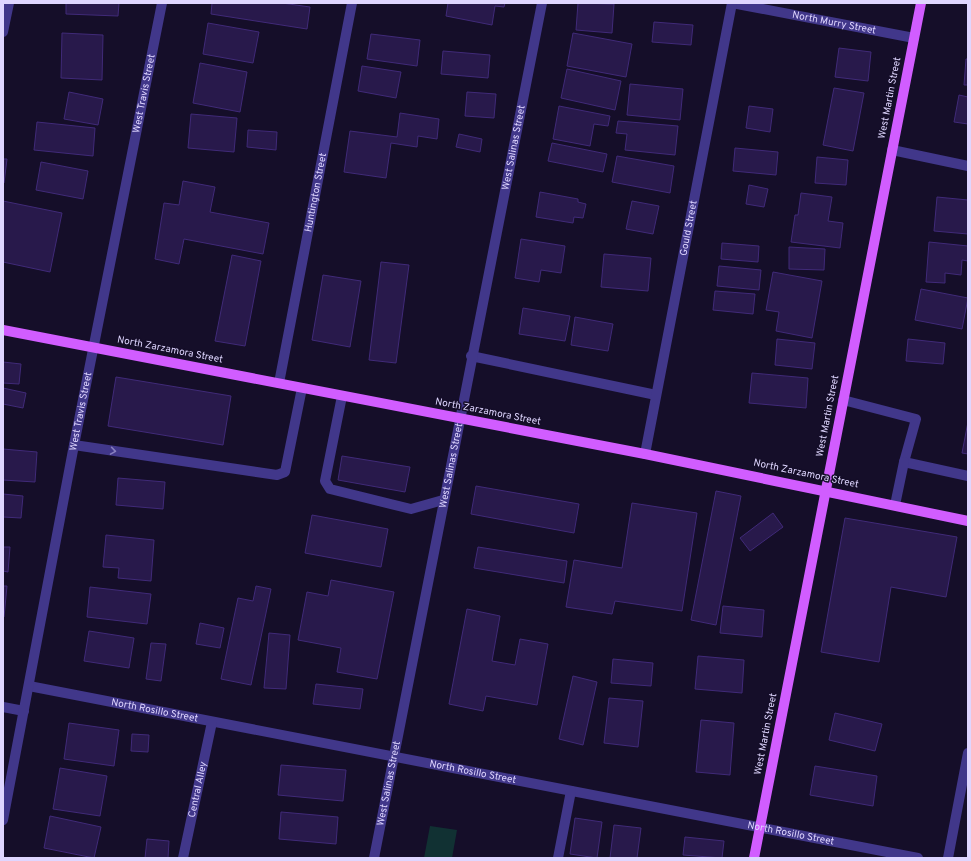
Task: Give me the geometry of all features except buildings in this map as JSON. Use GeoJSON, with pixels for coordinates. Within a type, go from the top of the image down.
{"type":"FeatureCollection","features":[{"type":"Feature","properties":{"kind":"main road","name":"West Martin Street"},"geometry":{"type":"LineString","coordinates":[[754,858],[921,3]]}},
{"type":"Feature","properties":{"kind":"main road","name":"North Zarzamora Street"},"geometry":{"type":"LineString","coordinates":[[3,330],[645,454],[968,520]]}},
{"type":"Feature","properties":{"kind":"street"},"geometry":{"type":"LineString","coordinates":[[3,32],[8,3]]}},
{"type":"Feature","properties":{"kind":"street","name":"West Travis Street"},"geometry":{"type":"LineString","coordinates":[[3,820],[74,445],[95,347],[162,3]]}},
{"type":"Feature","properties":{"kind":"street","name":"Huntington Street"},"geometry":{"type":"LineString","coordinates":[[279,383],[352,3]]}},
{"type":"Feature","properties":{"kind":"street","name":"West Salinas Street"},"geometry":{"type":"LineString","coordinates":[[374,858],[471,356],[542,3]]}},
{"type":"Feature","properties":{"kind":"street","name":"North Murry Street"},"geometry":{"type":"LineString","coordinates":[[732,3],[914,38]]}},
{"type":"Feature","properties":{"kind":"street","name":"Gould Street"},"geometry":{"type":"LineString","coordinates":[[645,454],[732,3]]}},
{"type":"Feature","properties":{"kind":"street"},"geometry":{"type":"LineString","coordinates":[[892,150],[968,166]]}},
{"type":"Feature","properties":{"kind":"street"},"geometry":{"type":"LineString","coordinates":[[471,356],[656,395]]}},
{"type":"Feature","properties":{"kind":"street"},"geometry":{"type":"LineString","coordinates":[[74,445],[277,476],[285,472],[302,388]]}},
{"type":"Feature","properties":{"kind":"street"},"geometry":{"type":"LineString","coordinates":[[342,396],[325,481],[330,489],[411,509],[443,500]]}},
{"type":"Feature","properties":{"kind":"street"},"geometry":{"type":"LineString","coordinates":[[843,400],[916,419],[904,462],[895,505]]}},
{"type":"Feature","properties":{"kind":"street"},"geometry":{"type":"LineString","coordinates":[[904,462],[968,476]]}},
{"type":"Feature","properties":{"kind":"street","name":"North Rosillo Street"},"geometry":{"type":"LineString","coordinates":[[29,686],[918,858]]}},
{"type":"Feature","properties":{"kind":"street"},"geometry":{"type":"LineString","coordinates":[[3,707],[24,711]]}},
{"type":"Feature","properties":{"kind":"street","name":"Central Alley"},"geometry":{"type":"LineString","coordinates":[[184,858],[212,722]]}},
{"type":"Feature","properties":{"kind":"street"},"geometry":{"type":"LineString","coordinates":[[948,858],[968,753]]}},
{"type":"Feature","properties":{"kind":"street"},"geometry":{"type":"LineString","coordinates":[[558,858],[571,791]]}},
{"type":"Feature","properties":{"kind":"green space"},"geometry":{"type":"Polygon","coordinates":[[[430,826],[457,830],[452,858],[424,858],[430,826]]]}}]}
